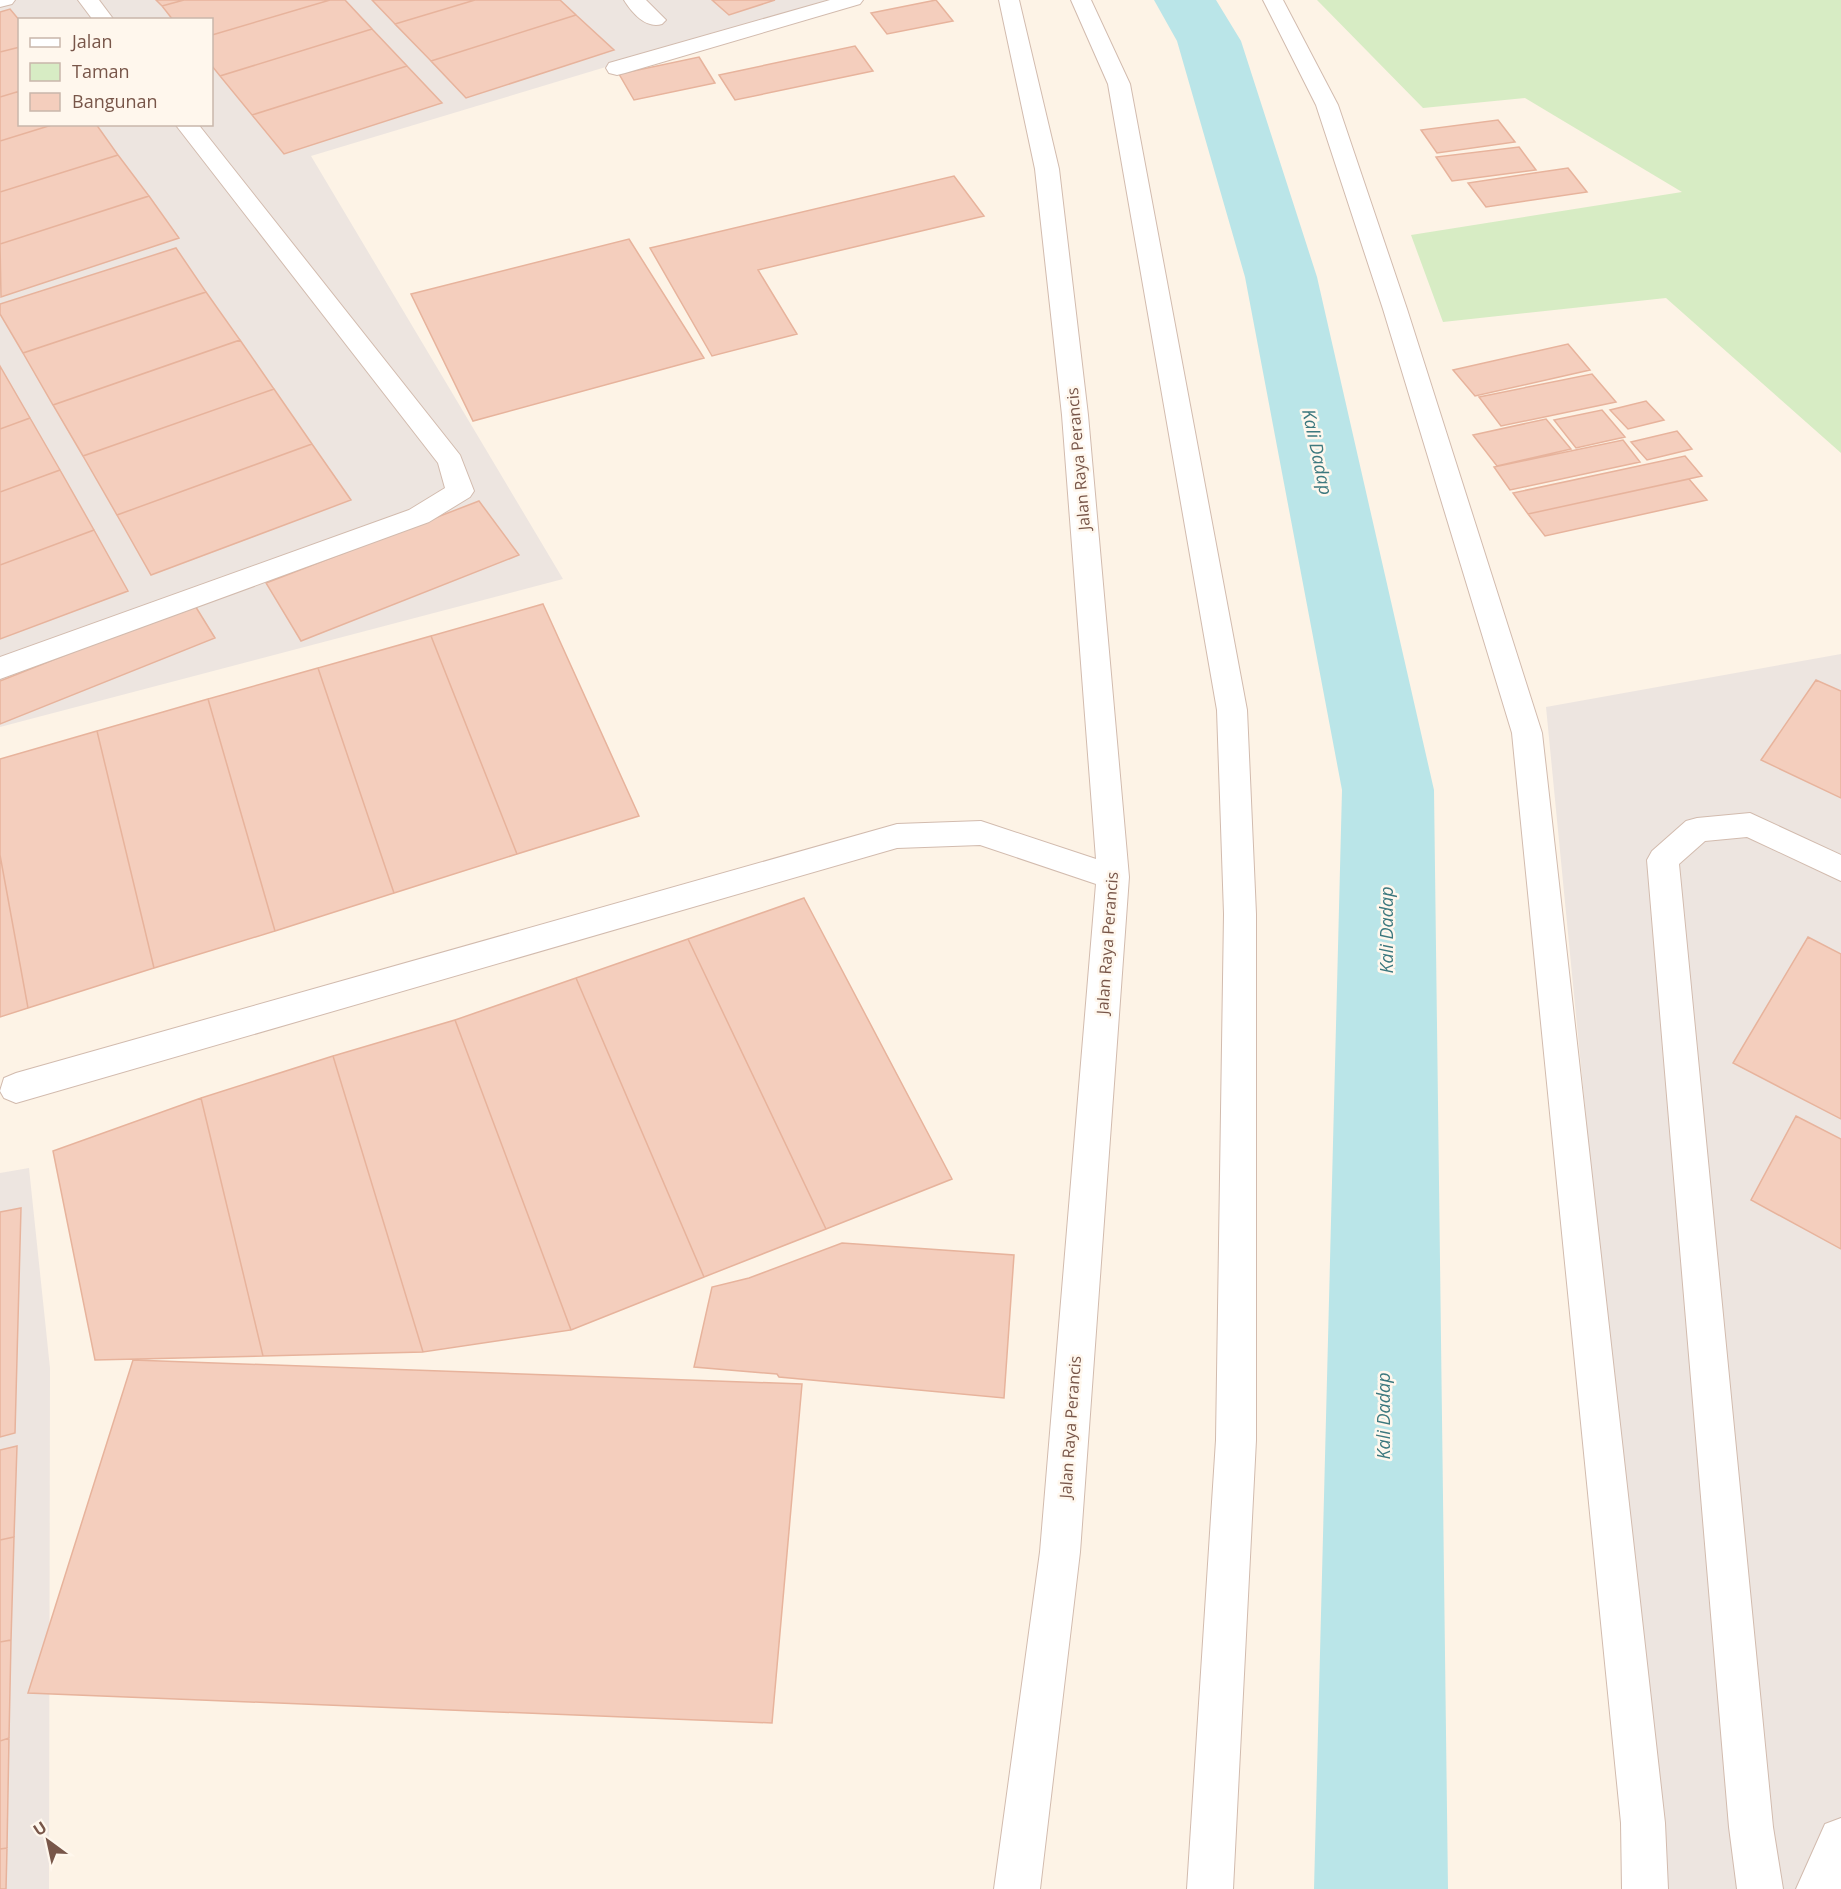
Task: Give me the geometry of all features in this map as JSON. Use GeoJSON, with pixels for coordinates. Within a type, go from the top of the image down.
{"type":"FeatureCollection","features":[{"type":"Feature","properties":{"kind":"street"},"geometry":{"type":"LineString","coordinates":[[0,1],[4,0]]}},
{"type":"Feature","properties":{"kind":"street"},"geometry":{"type":"LineString","coordinates":[[88,0],[102,18]]}},
{"type":"Feature","properties":{"kind":"street"},"geometry":{"type":"LineString","coordinates":[[633,0],[655,20]]}},
{"type":"Feature","properties":{"kind":"street"},"geometry":{"type":"LineString","coordinates":[[617,68],[853,0]]}},
{"type":"Feature","properties":{"kind":"street","name":"Jalan Raya Perancis"},"geometry":{"type":"LineString","coordinates":[[1009,0],[1047,169],[1075,415],[1113,877],[1060,1552],[1017,1889]]}},
{"type":"Feature","properties":{"kind":"street"},"geometry":{"type":"LineString","coordinates":[[1081,0],[1119,84],[1232,710],[1240,914],[1236,1440],[1210,1889]]}},
{"type":"Feature","properties":{"kind":"street"},"geometry":{"type":"LineString","coordinates":[[1273,0],[1328,105],[1395,309],[1527,733],[1643,1823],[1645,1889]]}},
{"type":"Feature","properties":{"kind":"street"},"geometry":{"type":"LineString","coordinates":[[0,668],[419,516],[460,491],[451,461],[188,126]]}},
{"type":"Feature","properties":{"kind":"street"},"geometry":{"type":"LineString","coordinates":[[1760,1889],[1751,1827],[1663,860],[1698,830],[1750,825],[1841,869]]}},
{"type":"Feature","properties":{"kind":"street"},"geometry":{"type":"LineString","coordinates":[[16,1088],[897,836],[981,833],[1113,877]]}},
{"type":"Feature","properties":{"kind":"street"},"geometry":{"type":"LineString","coordinates":[[1819,1889],[1841,1840]]}},
{"type":"Feature","properties":{"kind":"shaded area"},"geometry":{"type":"Polygon","coordinates":[[[0,0],[828,0],[311,156],[563,579],[0,727],[0,0]]]}},
{"type":"Feature","properties":{"kind":"shaded area"},"geometry":{"type":"Polygon","coordinates":[[[1841,654],[1841,1889],[1661,1889],[1546,707],[1841,654]]]}},
{"type":"Feature","properties":{"kind":"shaded area"},"geometry":{"type":"Polygon","coordinates":[[[29,1168],[50,1368],[49,1889],[0,1889],[0,1173],[29,1168]]]}},
{"type":"Feature","properties":{"kind":"green space"},"geometry":{"type":"Polygon","coordinates":[[[1317,0],[1841,0],[1841,453],[1666,298],[1443,322],[1411,235],[1682,192],[1525,98],[1423,108],[1317,0]]]}},
{"type":"Feature","properties":{"kind":"building"},"geometry":{"type":"Polygon","coordinates":[[[156,0],[184,0],[162,6],[156,0]]]}},
{"type":"Feature","properties":{"kind":"building"},"geometry":{"type":"Polygon","coordinates":[[[184,0],[330,0],[213,35],[213,18],[171,18],[162,6],[184,0]]]}},
{"type":"Feature","properties":{"kind":"building"},"geometry":{"type":"Polygon","coordinates":[[[330,0],[345,0],[372,29],[220,76],[213,67],[213,35],[330,0]]]}},
{"type":"Feature","properties":{"kind":"building"},"geometry":{"type":"Polygon","coordinates":[[[372,0],[475,0],[395,24],[372,0]]]}},
{"type":"Feature","properties":{"kind":"building"},"geometry":{"type":"Polygon","coordinates":[[[475,0],[560,0],[576,15],[431,61],[395,24],[475,0]]]}},
{"type":"Feature","properties":{"kind":"building"},"geometry":{"type":"Polygon","coordinates":[[[712,0],[775,0],[729,15],[712,0]]]}},
{"type":"Feature","properties":{"kind":"building"},"geometry":{"type":"Polygon","coordinates":[[[936,0],[953,21],[887,34],[871,13],[936,0]]]}},
{"type":"Feature","properties":{"kind":"building"},"geometry":{"type":"Polygon","coordinates":[[[10,9],[18,19],[18,48],[0,52],[0,12],[10,9]]]}},
{"type":"Feature","properties":{"kind":"building"},"geometry":{"type":"Polygon","coordinates":[[[576,15],[614,50],[466,98],[431,61],[576,15]]]}},
{"type":"Feature","properties":{"kind":"building"},"geometry":{"type":"Polygon","coordinates":[[[372,29],[407,66],[252,115],[220,76],[372,29]]]}},
{"type":"Feature","properties":{"kind":"building"},"geometry":{"type":"Polygon","coordinates":[[[855,46],[873,71],[735,100],[719,75],[855,46]]]}},
{"type":"Feature","properties":{"kind":"building"},"geometry":{"type":"Polygon","coordinates":[[[18,48],[18,92],[0,97],[0,52],[18,48]]]}},
{"type":"Feature","properties":{"kind":"building"},"geometry":{"type":"Polygon","coordinates":[[[699,57],[715,83],[634,100],[619,74],[699,57]]]}},
{"type":"Feature","properties":{"kind":"building"},"geometry":{"type":"Polygon","coordinates":[[[407,66],[442,103],[284,154],[252,115],[407,66]]]}},
{"type":"Feature","properties":{"kind":"building"},"geometry":{"type":"Polygon","coordinates":[[[18,92],[18,126],[49,126],[0,141],[0,97],[18,92]]]}},
{"type":"Feature","properties":{"kind":"building"},"geometry":{"type":"Polygon","coordinates":[[[1498,120],[1515,142],[1437,153],[1421,130],[1498,120]]]}},
{"type":"Feature","properties":{"kind":"building"},"geometry":{"type":"Polygon","coordinates":[[[49,126],[97,126],[118,155],[0,192],[0,141],[49,126]]]}},
{"type":"Feature","properties":{"kind":"building"},"geometry":{"type":"Polygon","coordinates":[[[1519,147],[1536,170],[1452,181],[1436,157],[1519,147]]]}},
{"type":"Feature","properties":{"kind":"building"},"geometry":{"type":"Polygon","coordinates":[[[118,155],[149,196],[0,244],[0,192],[118,155]]]}},
{"type":"Feature","properties":{"kind":"building"},"geometry":{"type":"Polygon","coordinates":[[[1568,168],[1587,192],[1486,207],[1468,183],[1568,168]]]}},
{"type":"Feature","properties":{"kind":"building"},"geometry":{"type":"Polygon","coordinates":[[[954,176],[984,216],[758,270],[797,334],[712,356],[650,248],[954,176]]]}},
{"type":"Feature","properties":{"kind":"building"},"geometry":{"type":"Polygon","coordinates":[[[149,196],[179,238],[1,297],[0,244],[149,196]]]}},
{"type":"Feature","properties":{"kind":"building"},"geometry":{"type":"Polygon","coordinates":[[[629,239],[704,358],[473,421],[411,294],[629,239]]]}},
{"type":"Feature","properties":{"kind":"building"},"geometry":{"type":"Polygon","coordinates":[[[176,248],[206,292],[23,353],[0,314],[0,304],[176,248]]]}},
{"type":"Feature","properties":{"kind":"building"},"geometry":{"type":"Polygon","coordinates":[[[206,292],[240,340],[53,405],[23,353],[206,292]]]}},
{"type":"Feature","properties":{"kind":"building"},"geometry":{"type":"Polygon","coordinates":[[[240,340],[274,389],[83,456],[53,405],[240,340]]]}},
{"type":"Feature","properties":{"kind":"building"},"geometry":{"type":"Polygon","coordinates":[[[1568,344],[1590,370],[1475,396],[1453,370],[1568,344]]]}},
{"type":"Feature","properties":{"kind":"building"},"geometry":{"type":"Polygon","coordinates":[[[0,366],[30,418],[0,429],[0,366]]]}},
{"type":"Feature","properties":{"kind":"building"},"geometry":{"type":"Polygon","coordinates":[[[1592,374],[1616,402],[1501,426],[1479,397],[1592,374]]]}},
{"type":"Feature","properties":{"kind":"building"},"geometry":{"type":"Polygon","coordinates":[[[274,389],[312,444],[117,515],[83,456],[274,389]]]}},
{"type":"Feature","properties":{"kind":"building"},"geometry":{"type":"Polygon","coordinates":[[[1646,401],[1664,420],[1628,429],[1610,410],[1646,401]]]}},
{"type":"Feature","properties":{"kind":"building"},"geometry":{"type":"Polygon","coordinates":[[[1602,410],[1625,437],[1576,448],[1554,420],[1602,410]]]}},
{"type":"Feature","properties":{"kind":"building"},"geometry":{"type":"Polygon","coordinates":[[[30,418],[60,470],[0,492],[0,429],[30,418]]]}},
{"type":"Feature","properties":{"kind":"building"},"geometry":{"type":"Polygon","coordinates":[[[1546,419],[1571,449],[1497,466],[1473,435],[1546,419]]]}},
{"type":"Feature","properties":{"kind":"building"},"geometry":{"type":"Polygon","coordinates":[[[1677,431],[1692,449],[1647,460],[1631,442],[1677,431]]]}},
{"type":"Feature","properties":{"kind":"building"},"geometry":{"type":"Polygon","coordinates":[[[1623,440],[1640,462],[1510,490],[1494,467],[1623,440]]]}},
{"type":"Feature","properties":{"kind":"building"},"geometry":{"type":"Polygon","coordinates":[[[312,444],[351,500],[151,575],[117,515],[312,444]]]}},
{"type":"Feature","properties":{"kind":"building"},"geometry":{"type":"Polygon","coordinates":[[[1685,456],[1702,476],[1528,514],[1513,493],[1685,456]]]}},
{"type":"Feature","properties":{"kind":"building"},"geometry":{"type":"Polygon","coordinates":[[[60,470],[94,530],[0,565],[0,492],[60,470]]]}},
{"type":"Feature","properties":{"kind":"building"},"geometry":{"type":"Polygon","coordinates":[[[1689,479],[1707,500],[1545,536],[1528,514],[1689,479]]]}},
{"type":"Feature","properties":{"kind":"building"},"geometry":{"type":"Polygon","coordinates":[[[479,501],[519,555],[301,641],[266,583],[479,501]]]}},
{"type":"Feature","properties":{"kind":"building"},"geometry":{"type":"Polygon","coordinates":[[[94,530],[128,591],[0,639],[0,565],[94,530]]]}},
{"type":"Feature","properties":{"kind":"building"},"geometry":{"type":"Polygon","coordinates":[[[194,604],[215,638],[0,724],[0,681],[194,604]]]}},
{"type":"Feature","properties":{"kind":"building"},"geometry":{"type":"Polygon","coordinates":[[[543,604],[639,816],[517,854],[431,636],[543,604]]]}},
{"type":"Feature","properties":{"kind":"building"},"geometry":{"type":"Polygon","coordinates":[[[431,636],[517,854],[394,893],[318,668],[431,636]]]}},
{"type":"Feature","properties":{"kind":"building"},"geometry":{"type":"Polygon","coordinates":[[[318,668],[394,893],[275,931],[208,699],[318,668]]]}},
{"type":"Feature","properties":{"kind":"building"},"geometry":{"type":"Polygon","coordinates":[[[1816,680],[1841,691],[1841,798],[1761,760],[1816,680]]]}},
{"type":"Feature","properties":{"kind":"building"},"geometry":{"type":"Polygon","coordinates":[[[208,699],[275,931],[154,968],[97,731],[208,699]]]}},
{"type":"Feature","properties":{"kind":"building"},"geometry":{"type":"Polygon","coordinates":[[[97,731],[154,968],[28,1008],[0,855],[0,759],[97,731]]]}},
{"type":"Feature","properties":{"kind":"building"},"geometry":{"type":"Polygon","coordinates":[[[0,855],[28,1008],[0,1017],[0,855]]]}},
{"type":"Feature","properties":{"kind":"building"},"geometry":{"type":"Polygon","coordinates":[[[804,898],[952,1179],[826,1229],[688,939],[804,898]]]}},
{"type":"Feature","properties":{"kind":"building"},"geometry":{"type":"Polygon","coordinates":[[[1808,937],[1841,954],[1841,1119],[1733,1063],[1808,937]]]}},
{"type":"Feature","properties":{"kind":"building"},"geometry":{"type":"Polygon","coordinates":[[[688,939],[826,1229],[704,1277],[576,978],[688,939]]]}},
{"type":"Feature","properties":{"kind":"building"},"geometry":{"type":"Polygon","coordinates":[[[576,978],[704,1277],[571,1330],[455,1020],[576,978]]]}},
{"type":"Feature","properties":{"kind":"building"},"geometry":{"type":"Polygon","coordinates":[[[455,1020],[571,1330],[423,1352],[333,1056],[455,1020]]]}},
{"type":"Feature","properties":{"kind":"building"},"geometry":{"type":"Polygon","coordinates":[[[333,1056],[423,1352],[263,1356],[201,1098],[333,1056]]]}},
{"type":"Feature","properties":{"kind":"building"},"geometry":{"type":"Polygon","coordinates":[[[201,1098],[263,1356],[95,1360],[53,1151],[201,1098]]]}},
{"type":"Feature","properties":{"kind":"building"},"geometry":{"type":"Polygon","coordinates":[[[1796,1116],[1841,1139],[1841,1249],[1751,1200],[1796,1116]]]}},
{"type":"Feature","properties":{"kind":"building"},"geometry":{"type":"Polygon","coordinates":[[[21,1208],[15,1433],[0,1437],[0,1212],[21,1208]]]}},
{"type":"Feature","properties":{"kind":"building"},"geometry":{"type":"Polygon","coordinates":[[[842,1243],[1014,1255],[1004,1398],[694,1367],[712,1287],[749,1278],[842,1243]]]}},
{"type":"Feature","properties":{"kind":"building"},"geometry":{"type":"Polygon","coordinates":[[[133,1360],[802,1384],[772,1723],[28,1693],[133,1360]]]}},
{"type":"Feature","properties":{"kind":"building"},"geometry":{"type":"Polygon","coordinates":[[[17,1446],[14,1537],[0,1540],[0,1450],[17,1446]]]}},
{"type":"Feature","properties":{"kind":"building"},"geometry":{"type":"Polygon","coordinates":[[[14,1537],[11,1640],[0,1642],[0,1540],[14,1537]]]}},
{"type":"Feature","properties":{"kind":"building"},"geometry":{"type":"Polygon","coordinates":[[[11,1640],[9,1738],[0,1741],[0,1642],[11,1640]]]}},
{"type":"Feature","properties":{"kind":"building"},"geometry":{"type":"Polygon","coordinates":[[[9,1738],[7,1848],[0,1849],[0,1741],[9,1738]]]}},
{"type":"Feature","properties":{"kind":"building"},"geometry":{"type":"Polygon","coordinates":[[[7,1848],[6,1889],[0,1889],[0,1849],[7,1848]]]}},
{"type":"Feature","properties":{"kind":"waterway","name":"Kali Dadap"},"geometry":{"type":"LineString","coordinates":[[1185,0],[1209,41],[1281,277],[1388,790],[1381,1889]]}}]}
